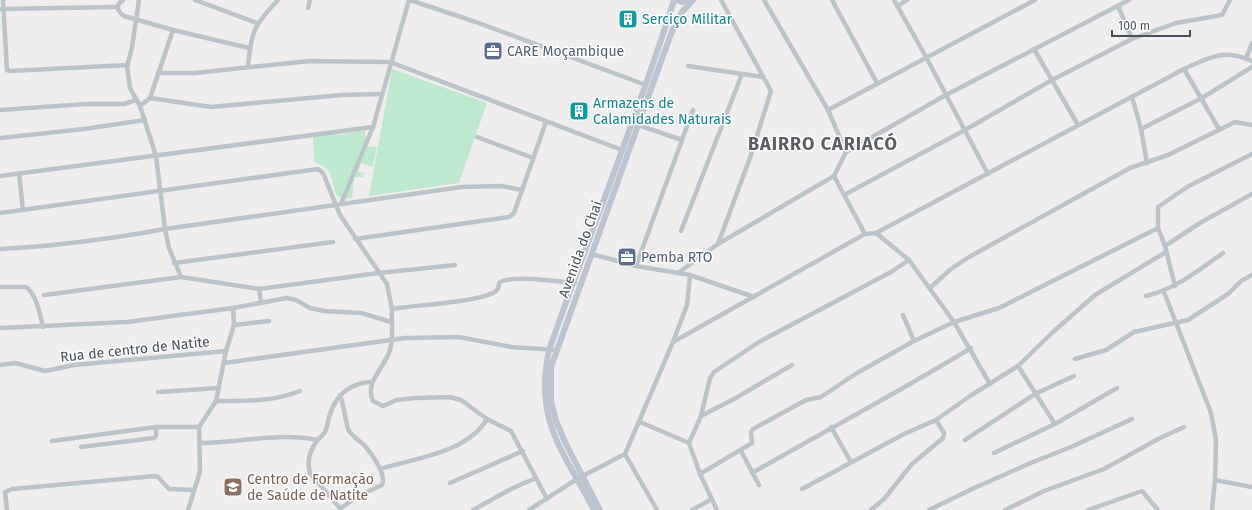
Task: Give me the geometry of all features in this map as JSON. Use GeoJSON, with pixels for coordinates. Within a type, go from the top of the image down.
{"type":"FeatureCollection","features":[{"type":"Feature","properties":{"kind":"main road","name":"Avenida do Chai"},"geometry":{"type":"LineString","coordinates":[[600,510],[558,442],[547,414],[544,384],[549,350],[575,283],[646,86],[675,0],[682,2],[694,0]]}},
{"type":"Feature","properties":{"kind":"main road","name":"Avenida do Chai"},"geometry":{"type":"LineString","coordinates":[[594,510],[553,412],[550,378],[551,367],[638,124],[677,21],[682,12],[694,0]]}},
{"type":"Feature","properties":{"kind":"street"},"geometry":{"type":"LineString","coordinates":[[3,0],[2,9],[7,70],[90,68],[128,65]]}},
{"type":"Feature","properties":{"kind":"street"},"geometry":{"type":"LineString","coordinates":[[2,9],[117,7],[123,0]]}},
{"type":"Feature","properties":{"kind":"street"},"geometry":{"type":"LineString","coordinates":[[139,0],[128,65],[130,88],[140,106],[156,156],[165,229],[174,263],[181,277]]}},
{"type":"Feature","properties":{"kind":"street"},"geometry":{"type":"LineString","coordinates":[[195,0],[257,23]]}},
{"type":"Feature","properties":{"kind":"street"},"geometry":{"type":"LineString","coordinates":[[248,66],[249,48],[257,23],[278,0]]}},
{"type":"Feature","properties":{"kind":"street"},"geometry":{"type":"LineString","coordinates":[[308,8],[310,0]]}},
{"type":"Feature","properties":{"kind":"street"},"geometry":{"type":"LineString","coordinates":[[342,204],[373,127],[390,62],[409,0],[473,21],[646,86]]}},
{"type":"Feature","properties":{"kind":"street"},"geometry":{"type":"LineString","coordinates":[[718,244],[770,98],[771,91],[737,26],[721,0]]}},
{"type":"Feature","properties":{"kind":"street"},"geometry":{"type":"LineString","coordinates":[[764,0],[828,110],[846,152]]}},
{"type":"Feature","properties":{"kind":"street"},"geometry":{"type":"LineString","coordinates":[[832,0],[877,83]]}},
{"type":"Feature","properties":{"kind":"street"},"geometry":{"type":"LineString","coordinates":[[894,0],[926,56],[988,174]]}},
{"type":"Feature","properties":{"kind":"street"},"geometry":{"type":"LineString","coordinates":[[898,6],[907,0]]}},
{"type":"Feature","properties":{"kind":"street"},"geometry":{"type":"LineString","coordinates":[[828,110],[926,56],[1035,0]]}},
{"type":"Feature","properties":{"kind":"street"},"geometry":{"type":"LineString","coordinates":[[844,195],[965,130],[1052,80],[1132,39],[1176,24],[1222,15],[1230,0]]}},
{"type":"Feature","properties":{"kind":"street"},"geometry":{"type":"LineString","coordinates":[[678,273],[718,244],[834,176],[846,152],[946,95],[1126,1]]}},
{"type":"Feature","properties":{"kind":"street"},"geometry":{"type":"LineString","coordinates":[[1118,6],[1132,39]]}},
{"type":"Feature","properties":{"kind":"street"},"geometry":{"type":"LineString","coordinates":[[117,7],[120,13],[124,16],[173,30],[249,48]]}},
{"type":"Feature","properties":{"kind":"street"},"geometry":{"type":"LineString","coordinates":[[140,106],[150,98],[173,30]]}},
{"type":"Feature","properties":{"kind":"street"},"geometry":{"type":"LineString","coordinates":[[1246,59],[1252,43]]}},
{"type":"Feature","properties":{"kind":"street"},"geometry":{"type":"LineString","coordinates":[[1034,49],[1078,124]]}},
{"type":"Feature","properties":{"kind":"street"},"geometry":{"type":"LineString","coordinates":[[673,342],[864,234],[876,233],[988,174],[1078,124],[1184,69],[1218,54],[1252,61]]}},
{"type":"Feature","properties":{"kind":"street"},"geometry":{"type":"LineString","coordinates":[[158,73],[195,73],[248,66],[309,61],[390,62],[622,150]]}},
{"type":"Feature","properties":{"kind":"street"},"geometry":{"type":"LineString","coordinates":[[688,66],[763,77]]}},
{"type":"Feature","properties":{"kind":"street"},"geometry":{"type":"LineString","coordinates":[[1141,129],[1202,98],[1252,67]]}},
{"type":"Feature","properties":{"kind":"street"},"geometry":{"type":"LineString","coordinates":[[1184,69],[1202,98],[1218,129]]}},
{"type":"Feature","properties":{"kind":"street"},"geometry":{"type":"LineString","coordinates":[[681,231],[742,74]]}},
{"type":"Feature","properties":{"kind":"street"},"geometry":{"type":"LineString","coordinates":[[150,98],[210,107],[300,98],[382,94]]}},
{"type":"Feature","properties":{"kind":"street"},"geometry":{"type":"LineString","coordinates":[[1132,97],[1141,129],[1147,163]]}},
{"type":"Feature","properties":{"kind":"street"},"geometry":{"type":"LineString","coordinates":[[0,110],[86,104],[124,104],[136,100]]}},
{"type":"Feature","properties":{"kind":"street"},"geometry":{"type":"LineString","coordinates":[[636,266],[693,110]]}},
{"type":"Feature","properties":{"kind":"street"},"geometry":{"type":"LineString","coordinates":[[0,138],[84,129],[145,120]]}},
{"type":"Feature","properties":{"kind":"street"},"geometry":{"type":"LineString","coordinates":[[355,239],[507,217],[514,213],[546,122]]}},
{"type":"Feature","properties":{"kind":"street"},"geometry":{"type":"LineString","coordinates":[[930,288],[951,269],[1002,238],[1053,212],[1130,168],[1168,156],[1218,129],[1235,122],[1252,125]]}},
{"type":"Feature","properties":{"kind":"street"},"geometry":{"type":"LineString","coordinates":[[638,124],[682,140]]}},
{"type":"Feature","properties":{"kind":"street"},"geometry":{"type":"LineString","coordinates":[[0,176],[373,127]]}},
{"type":"Feature","properties":{"kind":"street"},"geometry":{"type":"LineString","coordinates":[[477,138],[533,158]]}},
{"type":"Feature","properties":{"kind":"street"},"geometry":{"type":"LineString","coordinates":[[1174,286],[1165,246],[1158,228],[1158,208],[1167,200],[1187,188],[1252,154]]}},
{"type":"Feature","properties":{"kind":"street"},"geometry":{"type":"LineString","coordinates":[[0,213],[318,169],[323,172],[334,205],[386,284],[392,308],[391,348],[386,360],[371,382],[371,398],[376,404],[382,406],[397,400],[410,398],[455,398],[487,419],[511,432],[523,451],[547,499]]}},
{"type":"Feature","properties":{"kind":"street"},"geometry":{"type":"LineString","coordinates":[[19,173],[23,210]]}},
{"type":"Feature","properties":{"kind":"street"},"geometry":{"type":"LineString","coordinates":[[834,176],[864,234]]}},
{"type":"Feature","properties":{"kind":"street"},"geometry":{"type":"LineString","coordinates":[[0,250],[106,240],[165,229],[462,187],[501,186],[522,190]]}},
{"type":"Feature","properties":{"kind":"street"},"geometry":{"type":"LineString","coordinates":[[1165,246],[1200,223],[1252,194]]}},
{"type":"Feature","properties":{"kind":"street"},"geometry":{"type":"LineString","coordinates":[[700,474],[741,451],[752,443],[752,430],[806,400],[821,397],[857,373],[914,341],[954,322],[999,308],[1158,228]]}},
{"type":"Feature","properties":{"kind":"street"},"geometry":{"type":"LineString","coordinates":[[876,233],[909,260],[971,348],[990,384]]}},
{"type":"Feature","properties":{"kind":"street"},"geometry":{"type":"LineString","coordinates":[[174,263],[333,242]]}},
{"type":"Feature","properties":{"kind":"street"},"geometry":{"type":"LineString","coordinates":[[802,489],[904,434],[936,420],[1018,366],[1052,332],[1095,294],[1166,252]]}},
{"type":"Feature","properties":{"kind":"street"},"geometry":{"type":"LineString","coordinates":[[1146,296],[1164,292],[1223,253]]}},
{"type":"Feature","properties":{"kind":"street"},"geometry":{"type":"LineString","coordinates":[[592,254],[636,266],[690,275],[754,297]]}},
{"type":"Feature","properties":{"kind":"street"},"geometry":{"type":"LineString","coordinates":[[717,510],[700,474],[689,443],[700,416],[710,378],[718,368],[759,342],[891,272],[909,260]]}},
{"type":"Feature","properties":{"kind":"street"},"geometry":{"type":"LineString","coordinates":[[44,295],[181,277],[259,289],[379,273],[455,265]]}},
{"type":"Feature","properties":{"kind":"street"},"geometry":{"type":"LineString","coordinates":[[529,510],[580,478],[625,454],[640,422],[687,305],[690,275]]}},
{"type":"Feature","properties":{"kind":"street"},"geometry":{"type":"LineString","coordinates":[[1075,359],[1106,350],[1134,332],[1188,320],[1228,294],[1241,281],[1252,275]]}},
{"type":"Feature","properties":{"kind":"street"},"geometry":{"type":"LineString","coordinates":[[392,308],[419,304],[449,303],[481,296],[495,292],[499,288],[499,283],[504,280],[521,279],[575,283]]}},
{"type":"Feature","properties":{"kind":"street"},"geometry":{"type":"LineString","coordinates":[[0,287],[26,288],[29,290],[39,309],[43,327]]}},
{"type":"Feature","properties":{"kind":"street"},"geometry":{"type":"LineString","coordinates":[[259,289],[261,302]]}},
{"type":"Feature","properties":{"kind":"street"},"geometry":{"type":"LineString","coordinates":[[1164,292],[1175,324],[1189,354],[1211,413],[1216,440],[1216,480],[1212,510]]}},
{"type":"Feature","properties":{"kind":"street"},"geometry":{"type":"LineString","coordinates":[[0,328],[127,322],[233,308],[291,298],[310,308],[324,311],[361,313],[391,322]]}},
{"type":"Feature","properties":{"kind":"street"},"geometry":{"type":"LineString","coordinates":[[226,351],[234,325],[233,308]]}},
{"type":"Feature","properties":{"kind":"street"},"geometry":{"type":"LineString","coordinates":[[903,315],[914,341]]}},
{"type":"Feature","properties":{"kind":"street"},"geometry":{"type":"LineString","coordinates":[[234,325],[269,321]]}},
{"type":"Feature","properties":{"kind":"street"},"geometry":{"type":"LineString","coordinates":[[224,363],[419,336],[459,337],[511,347],[556,350]]}},
{"type":"Feature","properties":{"kind":"street"},"geometry":{"type":"LineString","coordinates":[[752,473],[831,427],[912,385],[971,348]]}},
{"type":"Feature","properties":{"kind":"street","name":"Rua de centro de Natite"},"geometry":{"type":"LineString","coordinates":[[0,365],[16,363],[45,371],[74,365],[226,351],[216,402],[199,427]]}},
{"type":"Feature","properties":{"kind":"street"},"geometry":{"type":"LineString","coordinates":[[700,416],[792,365]]}},
{"type":"Feature","properties":{"kind":"street"},"geometry":{"type":"LineString","coordinates":[[1018,366],[1055,424]]}},
{"type":"Feature","properties":{"kind":"street"},"geometry":{"type":"LineString","coordinates":[[965,440],[1035,394],[1074,376]]}},
{"type":"Feature","properties":{"kind":"street"},"geometry":{"type":"LineString","coordinates":[[340,395],[350,433],[371,453],[380,469],[383,480],[382,485],[340,509],[310,473],[308,466],[310,456],[317,440],[325,431],[335,402],[340,395],[349,388],[360,383],[371,382]]}},
{"type":"Feature","properties":{"kind":"street"},"geometry":{"type":"LineString","coordinates":[[158,392],[219,388]]}},
{"type":"Feature","properties":{"kind":"street"},"geometry":{"type":"LineString","coordinates":[[994,453],[1055,424],[1117,388]]}},
{"type":"Feature","properties":{"kind":"street"},"geometry":{"type":"LineString","coordinates":[[216,402],[253,402],[274,399],[300,391]]}},
{"type":"Feature","properties":{"kind":"street"},"geometry":{"type":"LineString","coordinates":[[929,510],[1033,462],[1072,447],[1132,418]]}},
{"type":"Feature","properties":{"kind":"street"},"geometry":{"type":"LineString","coordinates":[[380,469],[446,450],[462,443],[479,432],[487,419]]}},
{"type":"Feature","properties":{"kind":"street"},"geometry":{"type":"LineString","coordinates":[[871,510],[884,499],[906,470],[943,438],[944,433],[936,420]]}},
{"type":"Feature","properties":{"kind":"street"},"geometry":{"type":"LineString","coordinates":[[640,422],[689,443]]}},
{"type":"Feature","properties":{"kind":"street"},"geometry":{"type":"LineString","coordinates":[[81,447],[154,438],[156,436],[156,427]]}},
{"type":"Feature","properties":{"kind":"street"},"geometry":{"type":"LineString","coordinates":[[52,441],[156,427],[199,427],[200,472],[188,510]]}},
{"type":"Feature","properties":{"kind":"street"},"geometry":{"type":"LineString","coordinates":[[831,427],[851,462]]}},
{"type":"Feature","properties":{"kind":"street"},"geometry":{"type":"LineString","coordinates":[[1005,510],[1044,491],[1104,469],[1160,438],[1184,427]]}},
{"type":"Feature","properties":{"kind":"street"},"geometry":{"type":"LineString","coordinates":[[200,443],[226,443],[278,437],[304,437],[317,440]]}},
{"type":"Feature","properties":{"kind":"street"},"geometry":{"type":"LineString","coordinates":[[450,483],[523,451]]}},
{"type":"Feature","properties":{"kind":"street"},"geometry":{"type":"LineString","coordinates":[[741,451],[759,486]]}},
{"type":"Feature","properties":{"kind":"street"},"geometry":{"type":"LineString","coordinates":[[625,454],[657,510]]}},
{"type":"Feature","properties":{"kind":"street"},"geometry":{"type":"LineString","coordinates":[[7,510],[3,503],[5,492],[12,489],[155,476],[158,477],[169,489],[194,490]]}},
{"type":"Feature","properties":{"kind":"street"},"geometry":{"type":"LineString","coordinates":[[473,510],[513,488],[536,478]]}},
{"type":"Feature","properties":{"kind":"street"},"geometry":{"type":"LineString","coordinates":[[1216,480],[1252,487]]}},
{"type":"Feature","properties":{"kind":"street"},"geometry":{"type":"LineString","coordinates":[[1088,510],[1142,491],[1158,510]]}},
{"type":"Feature","properties":{"kind":"street"},"geometry":{"type":"LineString","coordinates":[[692,510],[712,500]]}},
{"type":"Feature","properties":{"kind":"green space"},"geometry":{"type":"Polygon","coordinates":[[[392,69],[487,103],[459,183],[369,196],[392,69]]]}},
{"type":"Feature","properties":{"kind":"green space"},"geometry":{"type":"Polygon","coordinates":[[[365,131],[367,147],[377,146],[373,167],[361,163],[358,172],[364,173],[363,177],[354,177],[352,198],[344,198],[337,195],[335,192],[332,178],[328,171],[314,161],[313,137],[327,133],[340,135],[365,131]]]}},
{"type":"Feature","properties":{"kind":"place","name":"Serciço Militar"},"geometry":{"type":"Point","coordinates":[628,19]}},
{"type":"Feature","properties":{"kind":"place","name":"CARE Moçambique"},"geometry":{"type":"Point","coordinates":[493,51]}},
{"type":"Feature","properties":{"kind":"place","name":"Armazens de Calamidades Naturais"},"geometry":{"type":"Point","coordinates":[579,111]}},
{"type":"Feature","properties":{"kind":"place","name":"Pemba RTO"},"geometry":{"type":"Point","coordinates":[627,257]}},
{"type":"Feature","properties":{"kind":"place","name":"Centro de Formação de Saúde de Natite"},"geometry":{"type":"Point","coordinates":[233,487]}},
{"type":"Feature","properties":{"kind":"district","name":"BAIRRO CARIACÓ"},"geometry":{"type":"Point","coordinates":[823,144]}}]}
